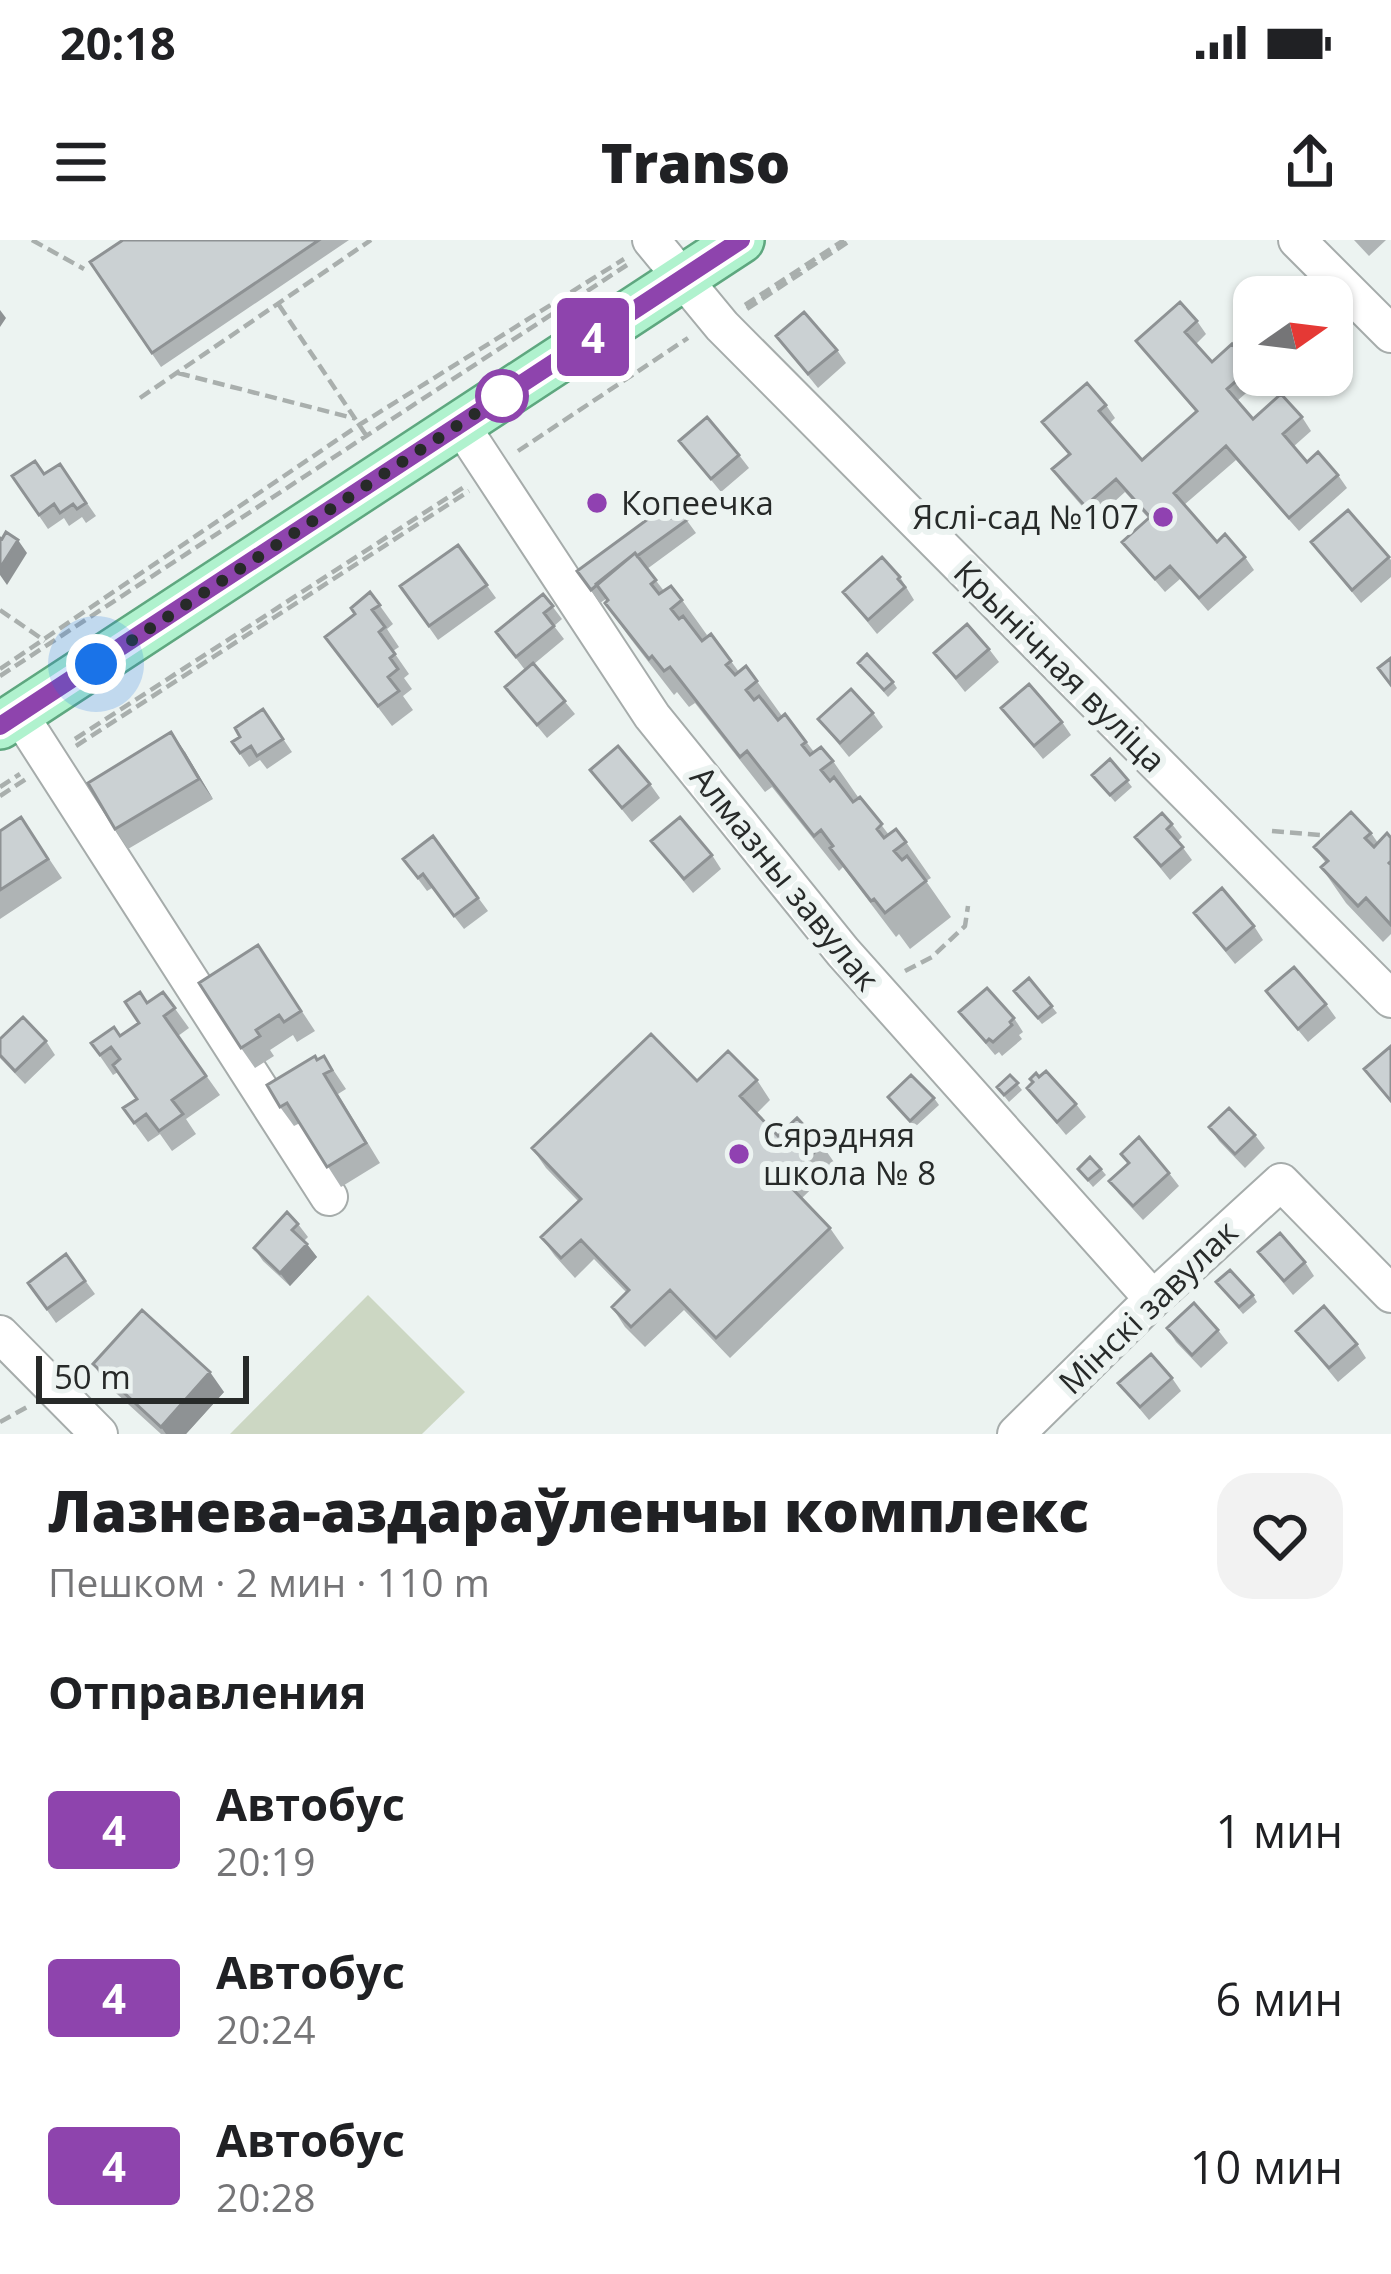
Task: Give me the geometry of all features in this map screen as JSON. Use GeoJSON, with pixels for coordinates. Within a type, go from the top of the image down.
{"type":"FeatureCollection","features":[{"type":"Feature","properties":{"kind":"main road"},"geometry":{"type":"LineString","coordinates":[[5,696],[460,424],[661,251],[741,240]]}},
{"type":"Feature","properties":{"kind":"street"},"geometry":{"type":"LineString","coordinates":[[1297,240],[1391,334]]}},
{"type":"Feature","properties":{"kind":"street","name":"Крынічная вуліца"},"geometry":{"type":"LineString","coordinates":[[661,251],[720,324],[1391,999]]}},
{"type":"Feature","properties":{"kind":"street","name":"Алмазны завулак"},"geometry":{"type":"LineString","coordinates":[[460,424],[652,716],[874,987],[1153,1299]]}},
{"type":"Feature","properties":{"kind":"street"},"geometry":{"type":"LineString","coordinates":[[5,696],[329,1197]]}},
{"type":"Feature","properties":{"kind":"street","name":"Мінскі завулак"},"geometry":{"type":"LineString","coordinates":[[1016,1434],[1281,1182],[1391,1294]]}},
{"type":"Feature","properties":{"kind":"street"},"geometry":{"type":"LineString","coordinates":[[0,1334],[99,1434]]}},
{"type":"Feature","properties":{"kind":"path"},"geometry":{"type":"LineString","coordinates":[[32,240],[84,269]]}},
{"type":"Feature","properties":{"kind":"path"},"geometry":{"type":"LineString","coordinates":[[140,398],[371,240]]}},
{"type":"Feature","properties":{"kind":"path"},"geometry":{"type":"LineString","coordinates":[[0,792],[492,473],[675,345],[720,324],[848,240]]}},
{"type":"Feature","properties":{"kind":"path"},"geometry":{"type":"LineString","coordinates":[[5,696],[46,642],[359,425],[661,251]]}},
{"type":"Feature","properties":{"kind":"path"},"geometry":{"type":"LineString","coordinates":[[46,642],[661,251]]}},
{"type":"Feature","properties":{"kind":"path"},"geometry":{"type":"LineString","coordinates":[[279,305],[367,436]]}},
{"type":"Feature","properties":{"kind":"path"},"geometry":{"type":"LineString","coordinates":[[178,372],[353,418]]}},
{"type":"Feature","properties":{"kind":"path"},"geometry":{"type":"LineString","coordinates":[[0,610],[46,642]]}},
{"type":"Feature","properties":{"kind":"path"},"geometry":{"type":"LineString","coordinates":[[1220,827],[1346,837]]}},
{"type":"Feature","properties":{"kind":"path"},"geometry":{"type":"LineString","coordinates":[[874,987],[932,957],[965,926],[968,906]]}},
{"type":"Feature","properties":{"kind":"path"},"geometry":{"type":"LineString","coordinates":[[0,1422],[32,1405]]}},
{"type":"Feature","properties":{"kind":"green space"},"geometry":{"type":"Polygon","coordinates":[[[368,1295],[465,1392],[422,1434],[230,1434],[368,1295]]]}},
{"type":"Feature","properties":{"kind":"building"},"geometry":{"type":"Polygon","coordinates":[[[123,240],[319,240],[152,353],[90,262],[123,240]]]}},
{"type":"Feature","properties":{"kind":"building"},"geometry":{"type":"Polygon","coordinates":[[[1180,302],[1197,321],[1185,332],[1212,362],[1233,345],[1233,384],[1227,389],[1253,419],[1283,396],[1302,417],[1283,434],[1307,462],[1318,452],[1338,475],[1289,518],[1226,446],[1174,493],[1217,542],[1225,534],[1245,557],[1199,598],[1170,566],[1155,579],[1122,542],[1150,517],[1116,479],[1085,506],[1052,469],[1070,454],[1042,422],[1087,383],[1106,405],[1099,411],[1142,460],[1197,411],[1136,341],[1180,302]]]}},
{"type":"Feature","properties":{"kind":"building"},"geometry":{"type":"Polygon","coordinates":[[[804,312],[837,350],[808,374],[776,336],[804,312]]]}},
{"type":"Feature","properties":{"kind":"building"},"geometry":{"type":"Polygon","coordinates":[[[707,417],[739,455],[711,479],[679,441],[707,417]]]}},
{"type":"Feature","properties":{"kind":"building"},"geometry":{"type":"Polygon","coordinates":[[[35,461],[44,474],[60,464],[86,503],[77,509],[73,504],[60,513],[54,504],[39,515],[12,476],[35,461]]]}},
{"type":"Feature","properties":{"kind":"building"},"geometry":{"type":"Polygon","coordinates":[[[663,508],[671,518],[680,511],[687,520],[637,556],[635,553],[591,590],[577,571],[663,508]]]}},
{"type":"Feature","properties":{"kind":"building"},"geometry":{"type":"Polygon","coordinates":[[[1348,510],[1389,557],[1352,590],[1311,542],[1348,510]]]}},
{"type":"Feature","properties":{"kind":"building"},"geometry":{"type":"Polygon","coordinates":[[[6,532],[18,540],[0,568],[0,538],[6,532]]]}},
{"type":"Feature","properties":{"kind":"building"},"geometry":{"type":"Polygon","coordinates":[[[458,545],[487,585],[429,626],[400,586],[458,545]]]}},
{"type":"Feature","properties":{"kind":"building"},"geometry":{"type":"Polygon","coordinates":[[[635,553],[656,580],[651,584],[659,594],[671,586],[682,600],[671,609],[679,619],[683,616],[702,641],[711,634],[731,661],[726,665],[735,675],[746,666],[757,681],[746,690],[754,700],[759,696],[778,720],[785,714],[810,755],[821,747],[833,761],[821,770],[830,781],[834,777],[853,802],[860,797],[882,824],[877,829],[884,838],[896,829],[906,842],[894,851],[902,860],[907,856],[926,881],[885,913],[830,848],[821,830],[814,836],[747,751],[740,757],[670,667],[664,671],[652,656],[649,659],[605,603],[608,600],[596,584],[635,553]]]}},
{"type":"Feature","properties":{"kind":"building"},"geometry":{"type":"Polygon","coordinates":[[[882,557],[905,587],[868,620],[843,592],[882,557]]]}},
{"type":"Feature","properties":{"kind":"building"},"geometry":{"type":"Polygon","coordinates":[[[370,592],[380,605],[372,610],[385,627],[379,632],[395,654],[390,658],[398,669],[388,677],[399,691],[378,706],[325,637],[355,614],[351,608],[370,592]]]}},
{"type":"Feature","properties":{"kind":"building"},"geometry":{"type":"Polygon","coordinates":[[[543,594],[553,606],[544,613],[554,626],[516,657],[496,632],[543,594]]]}},
{"type":"Feature","properties":{"kind":"building"},"geometry":{"type":"Polygon","coordinates":[[[967,624],[989,649],[956,678],[934,653],[967,624]]]}},
{"type":"Feature","properties":{"kind":"building"},"geometry":{"type":"Polygon","coordinates":[[[867,654],[893,682],[884,690],[858,663],[867,654]]]}},
{"type":"Feature","properties":{"kind":"building"},"geometry":{"type":"Polygon","coordinates":[[[1391,658],[1391,685],[1378,668],[1391,658]]]}},
{"type":"Feature","properties":{"kind":"building"},"geometry":{"type":"Polygon","coordinates":[[[533,663],[565,701],[537,725],[505,687],[533,663]]]}},
{"type":"Feature","properties":{"kind":"building"},"geometry":{"type":"Polygon","coordinates":[[[1029,684],[1062,722],[1034,746],[1001,708],[1029,684]]]}},
{"type":"Feature","properties":{"kind":"building"},"geometry":{"type":"Polygon","coordinates":[[[851,689],[873,713],[840,743],[818,719],[851,689]]]}},
{"type":"Feature","properties":{"kind":"building"},"geometry":{"type":"Polygon","coordinates":[[[263,709],[283,739],[257,756],[251,746],[240,753],[232,742],[240,737],[235,728],[263,709]]]}},
{"type":"Feature","properties":{"kind":"building"},"geometry":{"type":"Polygon","coordinates":[[[171,732],[199,779],[115,829],[88,783],[171,732]]]}},
{"type":"Feature","properties":{"kind":"building"},"geometry":{"type":"Polygon","coordinates":[[[618,746],[650,784],[622,808],[590,770],[618,746]]]}},
{"type":"Feature","properties":{"kind":"building"},"geometry":{"type":"Polygon","coordinates":[[[1110,759],[1128,780],[1110,795],[1092,775],[1110,759]]]}},
{"type":"Feature","properties":{"kind":"building"},"geometry":{"type":"Polygon","coordinates":[[[1351,812],[1371,833],[1365,838],[1374,847],[1387,833],[1391,838],[1391,925],[1366,898],[1358,906],[1321,867],[1328,861],[1314,847],[1351,812]]]}},
{"type":"Feature","properties":{"kind":"building"},"geometry":{"type":"Polygon","coordinates":[[[1162,813],[1172,824],[1167,829],[1183,847],[1161,866],[1135,837],[1162,813]]]}},
{"type":"Feature","properties":{"kind":"building"},"geometry":{"type":"Polygon","coordinates":[[[21,817],[48,859],[0,890],[0,831],[21,817]]]}},
{"type":"Feature","properties":{"kind":"building"},"geometry":{"type":"Polygon","coordinates":[[[680,817],[712,855],[684,879],[651,841],[680,817]]]}},
{"type":"Feature","properties":{"kind":"building"},"geometry":{"type":"Polygon","coordinates":[[[433,836],[478,898],[454,916],[423,874],[418,878],[403,859],[433,836]]]}},
{"type":"Feature","properties":{"kind":"building"},"geometry":{"type":"Polygon","coordinates":[[[1222,888],[1254,926],[1226,950],[1194,913],[1222,888]]]}},
{"type":"Feature","properties":{"kind":"building"},"geometry":{"type":"Polygon","coordinates":[[[258,945],[301,1011],[284,1022],[279,1015],[256,1030],[260,1036],[241,1048],[199,983],[258,945]]]}},
{"type":"Feature","properties":{"kind":"building"},"geometry":{"type":"Polygon","coordinates":[[[1294,967],[1326,1004],[1298,1029],[1266,991],[1294,967]]]}},
{"type":"Feature","properties":{"kind":"building"},"geometry":{"type":"Polygon","coordinates":[[[1029,978],[1052,1006],[1038,1018],[1014,991],[1029,978]]]}},
{"type":"Feature","properties":{"kind":"building"},"geometry":{"type":"Polygon","coordinates":[[[987,988],[1014,1018],[993,1042],[986,1042],[959,1012],[987,988]]]}},
{"type":"Feature","properties":{"kind":"building"},"geometry":{"type":"Polygon","coordinates":[[[140,992],[147,1003],[163,992],[175,1008],[164,1016],[206,1076],[172,1100],[183,1114],[159,1131],[146,1114],[134,1123],[123,1108],[137,1099],[113,1065],[120,1059],[111,1047],[100,1055],[91,1043],[114,1027],[120,1036],[139,1023],[125,1002],[140,992]]]}},
{"type":"Feature","properties":{"kind":"building"},"geometry":{"type":"Polygon","coordinates":[[[23,1017],[46,1041],[15,1071],[0,1055],[0,1039],[23,1017]]]}},
{"type":"Feature","properties":{"kind":"building"},"geometry":{"type":"Polygon","coordinates":[[[651,1034],[697,1081],[728,1051],[757,1080],[740,1096],[778,1136],[797,1118],[822,1145],[785,1181],[830,1228],[716,1338],[670,1290],[631,1327],[612,1307],[629,1290],[581,1240],[561,1258],[541,1237],[581,1199],[532,1148],[651,1034]]]}},
{"type":"Feature","properties":{"kind":"building"},"geometry":{"type":"Polygon","coordinates":[[[1391,1046],[1391,1101],[1364,1069],[1391,1046]]]}},
{"type":"Feature","properties":{"kind":"building"},"geometry":{"type":"Polygon","coordinates":[[[315,1056],[317,1060],[324,1056],[332,1070],[324,1074],[366,1143],[327,1167],[287,1103],[280,1107],[267,1085],[315,1056]]]}},
{"type":"Feature","properties":{"kind":"building"},"geometry":{"type":"Polygon","coordinates":[[[1046,1071],[1076,1104],[1057,1122],[1027,1088],[1036,1073],[1039,1077],[1046,1071]]]}},
{"type":"Feature","properties":{"kind":"building"},"geometry":{"type":"Polygon","coordinates":[[[911,1075],[934,1098],[910,1121],[888,1097],[911,1075]]]}},
{"type":"Feature","properties":{"kind":"building"},"geometry":{"type":"Polygon","coordinates":[[[1010,1075],[1018,1083],[1004,1095],[997,1087],[1010,1075]]]}},
{"type":"Feature","properties":{"kind":"building"},"geometry":{"type":"Polygon","coordinates":[[[1229,1108],[1255,1135],[1235,1154],[1209,1127],[1229,1108]]]}},
{"type":"Feature","properties":{"kind":"building"},"geometry":{"type":"Polygon","coordinates":[[[1139,1137],[1169,1173],[1133,1206],[1109,1181],[1129,1163],[1121,1154],[1139,1137]]]}},
{"type":"Feature","properties":{"kind":"building"},"geometry":{"type":"Polygon","coordinates":[[[1090,1157],[1101,1169],[1088,1180],[1078,1169],[1090,1157]]]}},
{"type":"Feature","properties":{"kind":"building"},"geometry":{"type":"Polygon","coordinates":[[[287,1212],[298,1224],[292,1230],[307,1244],[280,1273],[254,1248],[287,1212]]]}},
{"type":"Feature","properties":{"kind":"building"},"geometry":{"type":"Polygon","coordinates":[[[1280,1233],[1305,1262],[1284,1281],[1258,1252],[1280,1233]]]}},
{"type":"Feature","properties":{"kind":"building"},"geometry":{"type":"Polygon","coordinates":[[[66,1254],[85,1281],[47,1309],[28,1283],[66,1254]]]}},
{"type":"Feature","properties":{"kind":"building"},"geometry":{"type":"Polygon","coordinates":[[[1230,1270],[1253,1295],[1239,1307],[1216,1282],[1230,1270]]]}},
{"type":"Feature","properties":{"kind":"building"},"geometry":{"type":"Polygon","coordinates":[[[1194,1303],[1218,1330],[1192,1355],[1167,1328],[1194,1303]]]}},
{"type":"Feature","properties":{"kind":"building"},"geometry":{"type":"Polygon","coordinates":[[[1324,1306],[1357,1344],[1329,1368],[1296,1331],[1324,1306]]]}},
{"type":"Feature","properties":{"kind":"building"},"geometry":{"type":"Polygon","coordinates":[[[142,1310],[210,1372],[161,1427],[93,1364],[142,1310]]]}},
{"type":"Feature","properties":{"kind":"building"},"geometry":{"type":"Polygon","coordinates":[[[1151,1354],[1172,1378],[1140,1407],[1118,1383],[1151,1354]]]}},
{"type":"Feature","properties":{"kind":"bus line","name":"4"},"geometry":{"type":"LineString","coordinates":[[0,726],[741,240]]}},
{"type":"Feature","properties":{"kind":"place","name":"Копеечка"},"geometry":{"type":"Point","coordinates":[597,503]}},
{"type":"Feature","properties":{"kind":"place","name":"Яслі-сад №107"},"geometry":{"type":"Point","coordinates":[1163,517]}},
{"type":"Feature","properties":{"kind":"place","name":"Сярэдняя школа № 8"},"geometry":{"type":"Point","coordinates":[739,1154]}},
{"type":"Feature","properties":{"kind":"route"},"geometry":{"type":"LineString","coordinates":[[96,664],[502,396]]}}]}
